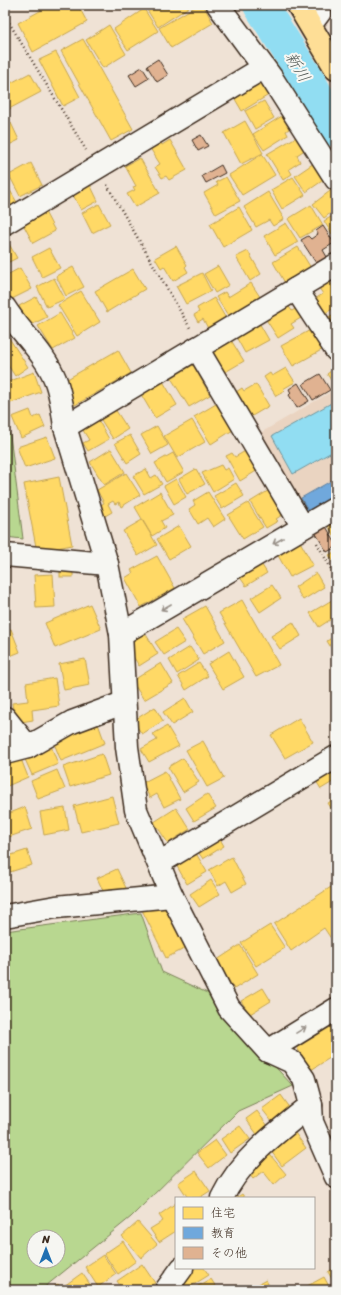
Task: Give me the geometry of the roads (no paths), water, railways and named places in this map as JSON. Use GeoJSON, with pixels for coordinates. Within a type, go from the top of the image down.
{"type":"FeatureCollection","features":[{"type":"Feature","properties":{"kind":"main road"},"geometry":{"type":"LineString","coordinates":[[298,5],[311,24],[336,69]]}},
{"type":"Feature","properties":{"kind":"street"},"geometry":{"type":"LineString","coordinates":[[218,5],[267,72],[336,179]]}},
{"type":"Feature","properties":{"kind":"street"},"geometry":{"type":"LineString","coordinates":[[311,24],[320,12],[320,5]]}},
{"type":"Feature","properties":{"kind":"street"},"geometry":{"type":"LineString","coordinates":[[5,223],[97,167],[267,72]]}},
{"type":"Feature","properties":{"kind":"street"},"geometry":{"type":"LineString","coordinates":[[66,427],[296,289],[334,270]]}},
{"type":"Feature","properties":{"kind":"street"},"geometry":{"type":"LineString","coordinates":[[296,289],[336,350]]}},
{"type":"Feature","properties":{"kind":"street"},"geometry":{"type":"LineString","coordinates":[[5,308],[41,356],[54,378],[66,427],[108,564],[121,634],[123,703],[127,747],[136,810],[172,896],[229,1008],[268,1051],[292,1062],[304,1079],[311,1105],[312,1122],[336,1177]]}},
{"type":"Feature","properties":{"kind":"street"},"geometry":{"type":"LineString","coordinates":[[197,348],[304,526]]}},
{"type":"Feature","properties":{"kind":"street"},"geometry":{"type":"LineString","coordinates":[[121,634],[336,508]]}},
{"type":"Feature","properties":{"kind":"street"},"geometry":{"type":"LineString","coordinates":[[5,554],[108,564]]}},
{"type":"Feature","properties":{"kind":"street"},"geometry":{"type":"LineString","coordinates":[[5,753],[28,747],[72,722],[123,703]]}},
{"type":"Feature","properties":{"kind":"street"},"geometry":{"type":"LineString","coordinates":[[5,718],[28,747]]}},
{"type":"Feature","properties":{"kind":"street"},"geometry":{"type":"LineString","coordinates":[[159,863],[336,757]]}},
{"type":"Feature","properties":{"kind":"street"},"geometry":{"type":"LineString","coordinates":[[5,916],[56,907],[172,896]]}},
{"type":"Feature","properties":{"kind":"street"},"geometry":{"type":"LineString","coordinates":[[268,1051],[336,1009]]}},
{"type":"Feature","properties":{"kind":"street"},"geometry":{"type":"LineString","coordinates":[[222,1197],[230,1180],[274,1134],[311,1105]]}},
{"type":"Feature","properties":{"kind":"street"},"geometry":{"type":"LineString","coordinates":[[166,1290],[181,1269]]}},
{"type":"Feature","properties":{"kind":"water"},"geometry":{"type":"Polygon","coordinates":[[[335,401],[336,453],[331,455],[330,453],[293,474],[272,436],[335,401]]]}},
{"type":"Feature","properties":{"kind":"waterway","name":"新川"},"geometry":{"type":"LineString","coordinates":[[260,5],[309,82],[336,130]]}}]}
